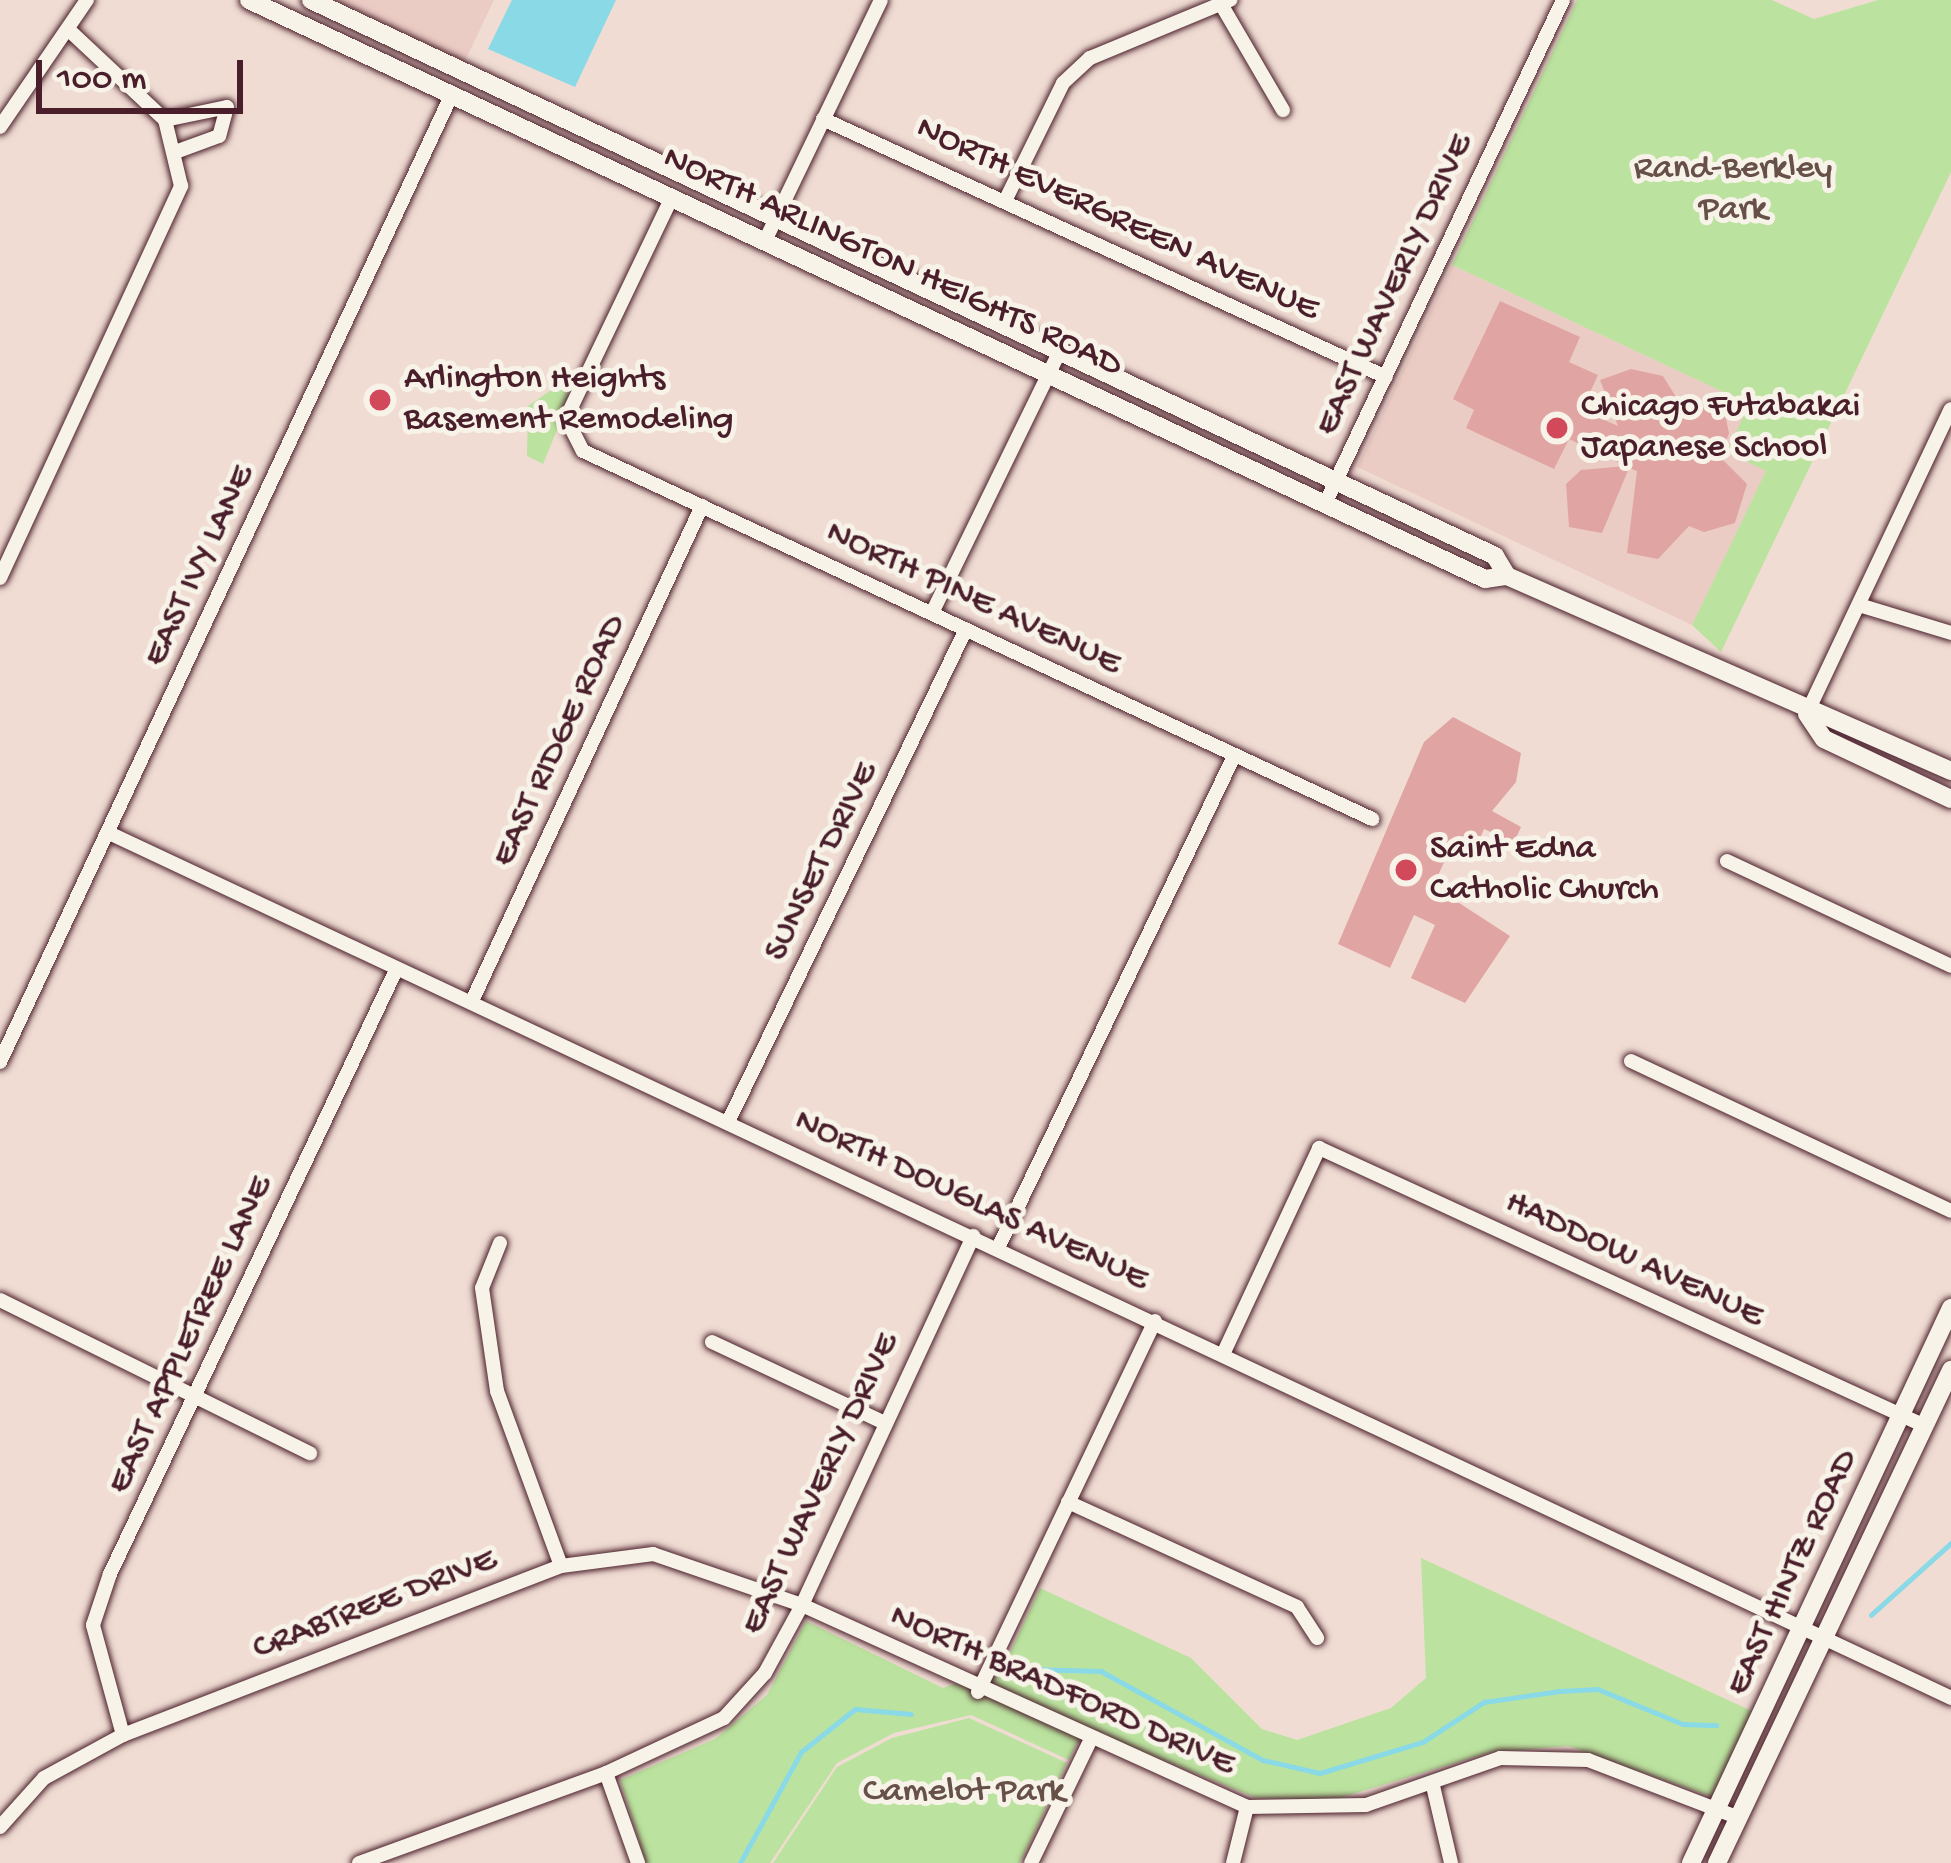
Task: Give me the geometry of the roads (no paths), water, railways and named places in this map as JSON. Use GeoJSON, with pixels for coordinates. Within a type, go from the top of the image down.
{"type":"FeatureCollection","features":[{"type":"Feature","properties":{"kind":"main road","name":"NORTH ARLINGTON HEIGHTS ROAD"},"geometry":{"type":"LineString","coordinates":[[249,0],[1485,579],[1507,576],[1807,714],[1837,718],[1951,771]]}},
{"type":"Feature","properties":{"kind":"main road","name":"NORTH ARLINGTON HEIGHTS ROAD"},"geometry":{"type":"LineString","coordinates":[[311,0],[1495,556],[1507,576]]}},
{"type":"Feature","properties":{"kind":"main road","name":"NORTH ARLINGTON HEIGHTS ROAD"},"geometry":{"type":"LineString","coordinates":[[1807,714],[1824,739],[1951,800]]}},
{"type":"Feature","properties":{"kind":"main road","name":"EAST HINTZ ROAD"},"geometry":{"type":"LineString","coordinates":[[1691,1863],[1951,1308]]}},
{"type":"Feature","properties":{"kind":"main road","name":"EAST HINTZ ROAD"},"geometry":{"type":"LineString","coordinates":[[1717,1863],[1951,1370]]}},
{"type":"Feature","properties":{"kind":"street"},"geometry":{"type":"LineString","coordinates":[[0,128],[87,0]]}},
{"type":"Feature","properties":{"kind":"street"},"geometry":{"type":"LineString","coordinates":[[765,241],[880,0]]}},
{"type":"Feature","properties":{"kind":"street","name":"EAST WAVERLY DRIVE"},"geometry":{"type":"LineString","coordinates":[[1325,504],[1563,0]]}},
{"type":"Feature","properties":{"kind":"street"},"geometry":{"type":"LineString","coordinates":[[1006,199],[1063,83],[1090,58],[1226,2],[1283,110]]}},
{"type":"Feature","properties":{"kind":"street"},"geometry":{"type":"LineString","coordinates":[[0,578],[175,208],[178,152],[165,120],[70,31]]}},
{"type":"Feature","properties":{"kind":"street","name":"EAST IVY LANE"},"geometry":{"type":"LineString","coordinates":[[0,1062],[452,94]]}},
{"type":"Feature","properties":{"kind":"street"},"geometry":{"type":"LineString","coordinates":[[165,120],[227,107],[219,136],[178,152]]}},
{"type":"Feature","properties":{"kind":"street","name":"NORTH EVERGREEN AVENUE"},"geometry":{"type":"LineString","coordinates":[[823,118],[1386,377]]}},
{"type":"Feature","properties":{"kind":"street","name":"NORTH PINE AVENUE"},"geometry":{"type":"LineString","coordinates":[[672,196],[566,418],[583,451],[1372,819]]}},
{"type":"Feature","properties":{"kind":"street"},"geometry":{"type":"LineString","coordinates":[[932,611],[1060,351]]}},
{"type":"Feature","properties":{"kind":"street"},"geometry":{"type":"LineString","coordinates":[[1807,714],[1951,409]]}},
{"type":"Feature","properties":{"kind":"street","name":"EAST RIDGE ROAD"},"geometry":{"type":"LineString","coordinates":[[472,1000],[702,506]]}},
{"type":"Feature","properties":{"kind":"street"},"geometry":{"type":"LineString","coordinates":[[1859,605],[1951,633]]}},
{"type":"Feature","properties":{"kind":"street","name":"SUNSET DRIVE"},"geometry":{"type":"LineString","coordinates":[[729,1120],[966,628]]}},
{"type":"Feature","properties":{"kind":"street"},"geometry":{"type":"LineString","coordinates":[[998,1248],[1234,756]]}},
{"type":"Feature","properties":{"kind":"street","name":"NORTH DOUGLAS AVENUE"},"geometry":{"type":"LineString","coordinates":[[109,833],[1225,1351],[1951,1698]]}},
{"type":"Feature","properties":{"kind":"street"},"geometry":{"type":"LineString","coordinates":[[1727,860],[1951,966]]}},
{"type":"Feature","properties":{"kind":"street","name":"EAST APPLETREE LANE"},"geometry":{"type":"LineString","coordinates":[[123,1735],[93,1625],[396,970]]}},
{"type":"Feature","properties":{"kind":"street"},"geometry":{"type":"LineString","coordinates":[[1631,1061],[1951,1211]]}},
{"type":"Feature","properties":{"kind":"street","name":"HADDOW AVENUE"},"geometry":{"type":"LineString","coordinates":[[1225,1351],[1319,1148],[1925,1426]]}},
{"type":"Feature","properties":{"kind":"street","name":"EAST WAVERLY DRIVE"},"geometry":{"type":"LineString","coordinates":[[359,1863],[606,1773],[724,1718],[765,1673],[802,1605],[881,1421],[973,1236]]}},
{"type":"Feature","properties":{"kind":"street"},"geometry":{"type":"LineString","coordinates":[[500,1243],[482,1288],[497,1391],[561,1566]]}},
{"type":"Feature","properties":{"kind":"street"},"geometry":{"type":"LineString","coordinates":[[0,1300],[310,1453]]}},
{"type":"Feature","properties":{"kind":"street"},"geometry":{"type":"LineString","coordinates":[[978,1692],[1155,1321]]}},
{"type":"Feature","properties":{"kind":"street"},"geometry":{"type":"LineString","coordinates":[[712,1342],[881,1421]]}},
{"type":"Feature","properties":{"kind":"street"},"geometry":{"type":"LineString","coordinates":[[1068,1502],[1297,1607],[1317,1638]]}},
{"type":"Feature","properties":{"kind":"street","name":"CRABTREE DRIVE"},"geometry":{"type":"LineString","coordinates":[[0,1826],[44,1778],[123,1735],[561,1566],[653,1554],[802,1605]]}},
{"type":"Feature","properties":{"kind":"street","name":"NORTH BRADFORD DRIVE"},"geometry":{"type":"LineString","coordinates":[[802,1605],[1089,1743],[1247,1808],[1366,1804],[1433,1786],[1500,1758],[1588,1760],[1739,1818]]}},
{"type":"Feature","properties":{"kind":"street"},"geometry":{"type":"LineString","coordinates":[[1031,1863],[1089,1743]]}},
{"type":"Feature","properties":{"kind":"street"},"geometry":{"type":"LineString","coordinates":[[606,1773],[638,1863]]}},
{"type":"Feature","properties":{"kind":"street"},"geometry":{"type":"LineString","coordinates":[[1433,1786],[1451,1863]]}},
{"type":"Feature","properties":{"kind":"street"},"geometry":{"type":"LineString","coordinates":[[1233,1863],[1247,1808]]}},
{"type":"Feature","properties":{"kind":"water"},"geometry":{"type":"Polygon","coordinates":[[[512,0],[616,0],[575,87],[488,49],[512,0]]]}},
{"type":"Feature","properties":{"kind":"waterway"},"geometry":{"type":"LineString","coordinates":[[1871,1615],[1951,1543]]}},
{"type":"Feature","properties":{"kind":"waterway"},"geometry":{"type":"LineString","coordinates":[[1029,1669],[1101,1671],[1263,1760],[1320,1773],[1423,1742],[1484,1702],[1559,1691],[1598,1689],[1683,1724],[1716,1725]]}},
{"type":"Feature","properties":{"kind":"waterway"},"geometry":{"type":"LineString","coordinates":[[740,1863],[801,1752],[855,1709],[911,1714]]}},
{"type":"Feature","properties":{"kind":"place","name":"Arlington Heights Basement Remodeling"},"geometry":{"type":"Point","coordinates":[380,400]}},
{"type":"Feature","properties":{"kind":"place","name":"Chicago Futabakai Japanese School"},"geometry":{"type":"Point","coordinates":[1557,428]}},
{"type":"Feature","properties":{"kind":"place","name":"Saint Edna Catholic Church"},"geometry":{"type":"Point","coordinates":[1406,870]}},
{"type":"Feature","properties":{"kind":"park label","name":"Rand-Berkley Park"},"geometry":{"type":"Point","coordinates":[1733,190]}},
{"type":"Feature","properties":{"kind":"park label","name":"Camelot Park"},"geometry":{"type":"Point","coordinates":[964,1793]}}]}
